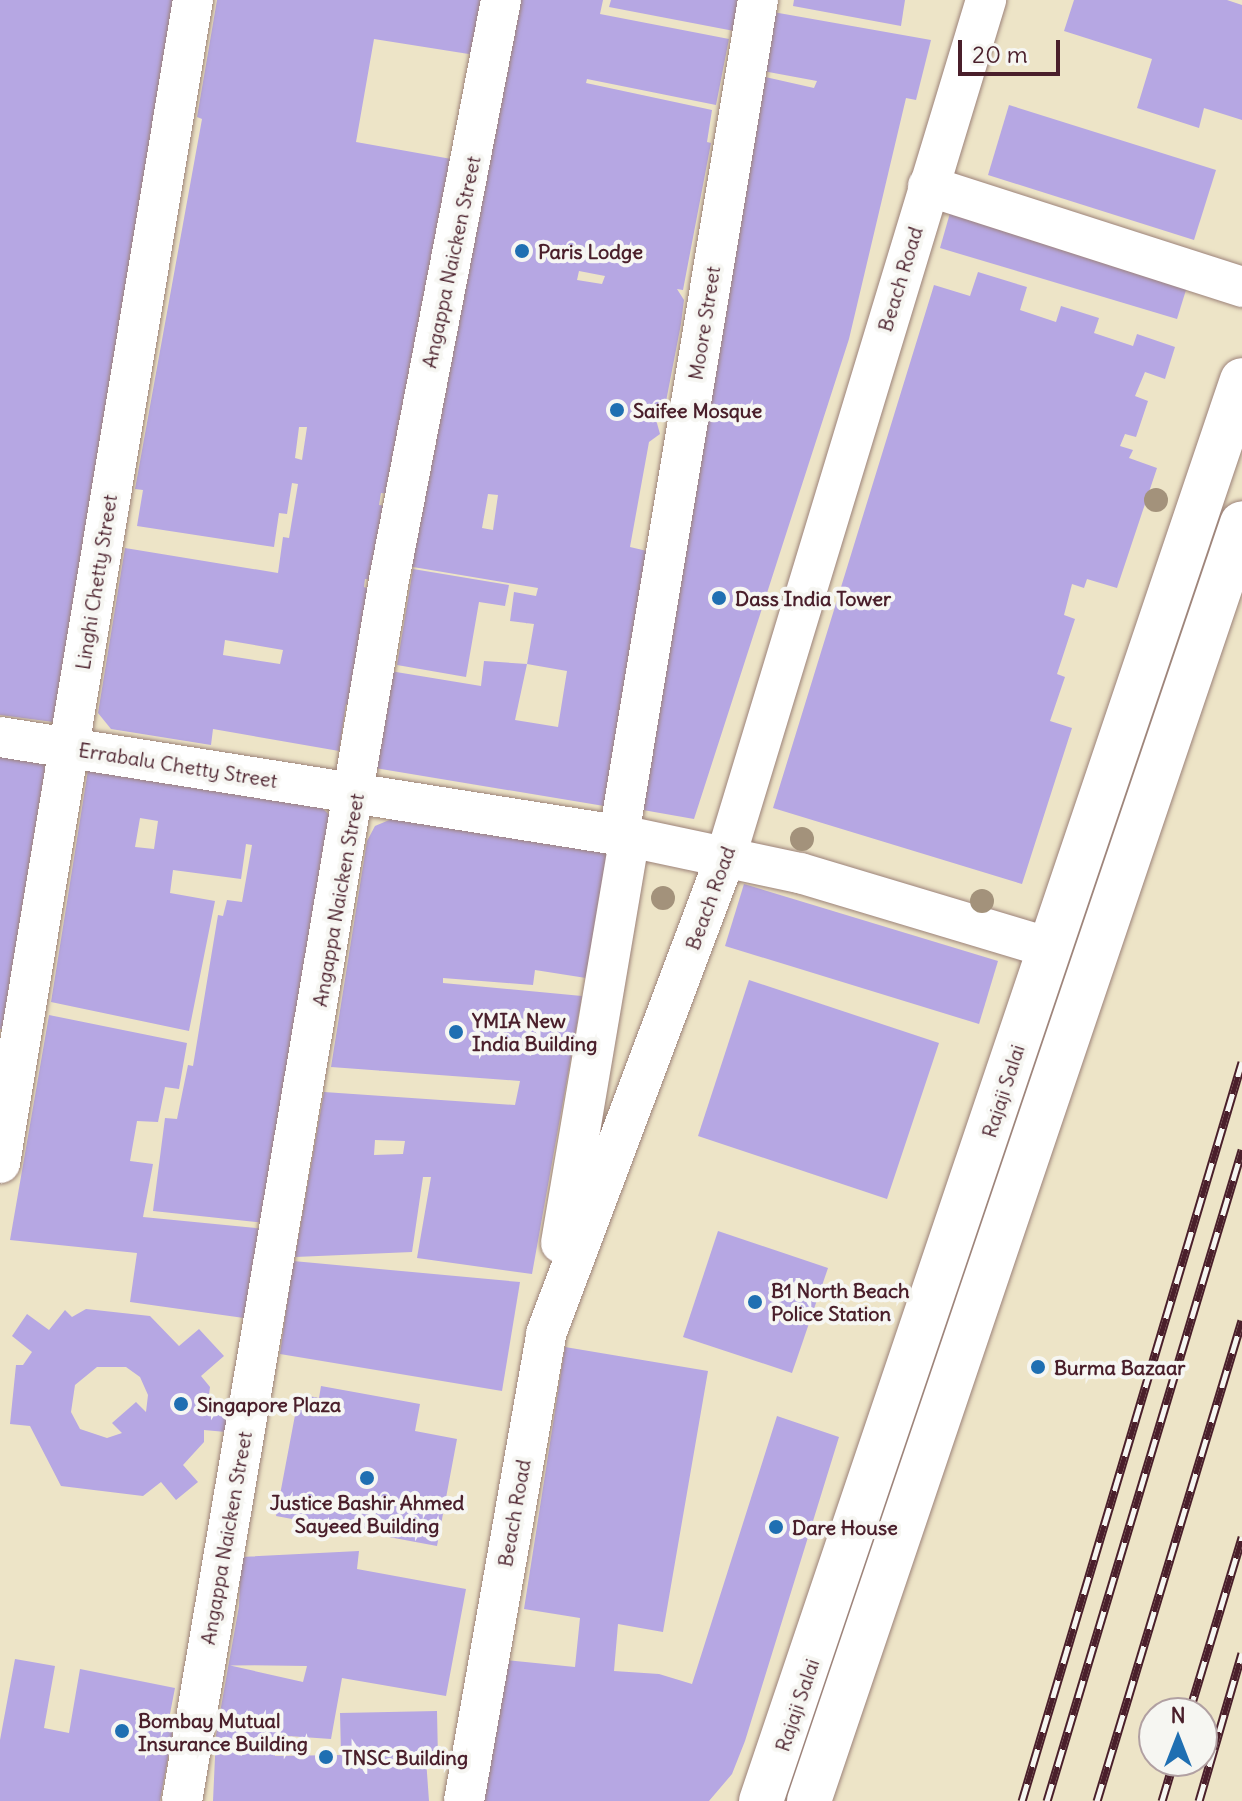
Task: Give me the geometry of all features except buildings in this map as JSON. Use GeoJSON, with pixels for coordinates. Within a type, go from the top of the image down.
{"type":"FeatureCollection","features":[{"type":"Feature","properties":{"kind":"main road","name":"Rajaji Salai"},"geometry":{"type":"LineString","coordinates":[[761,1801],[1242,380]]}},
{"type":"Feature","properties":{"kind":"main road"},"geometry":{"type":"LineString","coordinates":[[809,1801],[1242,523]]}},
{"type":"Feature","properties":{"kind":"street","name":"Linghi Chetty Street"},"geometry":{"type":"LineString","coordinates":[[0,1163],[193,0]]}},
{"type":"Feature","properties":{"kind":"street","name":"Angappa Naicken Street"},"geometry":{"type":"LineString","coordinates":[[182,1801],[422,397],[501,0]]}},
{"type":"Feature","properties":{"kind":"street","name":"Moore Street"},"geometry":{"type":"LineString","coordinates":[[546,1334],[758,0]]}},
{"type":"Feature","properties":{"kind":"street","name":"Beach Road"},"geometry":{"type":"LineString","coordinates":[[464,1801],[546,1334],[726,856],[986,0]]}},
{"type":"Feature","properties":{"kind":"street"},"geometry":{"type":"LineString","coordinates":[[928,186],[1242,287]]}},
{"type":"Feature","properties":{"kind":"street","name":"Errabalu Chetty Street"},"geometry":{"type":"LineString","coordinates":[[0,737],[625,836],[726,856],[864,891],[1050,948]]}},
{"type":"Feature","properties":{"kind":"railway"},"geometry":{"type":"LineString","coordinates":[[1022,1801],[1242,1062]]}},
{"type":"Feature","properties":{"kind":"railway"},"geometry":{"type":"LineString","coordinates":[[1047,1801],[1242,1150]]}},
{"type":"Feature","properties":{"kind":"railway"},"geometry":{"type":"LineString","coordinates":[[1097,1801],[1242,1320]]}},
{"type":"Feature","properties":{"kind":"railway"},"geometry":{"type":"LineString","coordinates":[[1194,1697],[1242,1537]]}},
{"type":"Feature","properties":{"kind":"railway"},"geometry":{"type":"LineString","coordinates":[[1199,1801],[1242,1653]]}},
{"type":"Feature","properties":{"kind":"railway"},"geometry":{"type":"LineString","coordinates":[[1162,1801],[1169,1777]]}},
{"type":"Feature","properties":{"kind":"place","name":"Paris Lodge"},"geometry":{"type":"Point","coordinates":[522,251]}},
{"type":"Feature","properties":{"kind":"place","name":"Saifee Mosque"},"geometry":{"type":"Point","coordinates":[617,410]}},
{"type":"Feature","properties":{"kind":"place","name":"Dass India Tower"},"geometry":{"type":"Point","coordinates":[719,598]}},
{"type":"Feature","properties":{"kind":"place","name":"YMIA New India Building"},"geometry":{"type":"Point","coordinates":[456,1032]}},
{"type":"Feature","properties":{"kind":"place","name":"B1 North Beach Police Station"},"geometry":{"type":"Point","coordinates":[755,1302]}},
{"type":"Feature","properties":{"kind":"place","name":"Burma Bazaar"},"geometry":{"type":"Point","coordinates":[1038,1367]}},
{"type":"Feature","properties":{"kind":"place","name":"Singapore Plaza"},"geometry":{"type":"Point","coordinates":[181,1404]}},
{"type":"Feature","properties":{"kind":"place","name":"Justice Bashir Ahmed Sayeed Building"},"geometry":{"type":"Point","coordinates":[367,1478]}},
{"type":"Feature","properties":{"kind":"place","name":"Dare House"},"geometry":{"type":"Point","coordinates":[776,1527]}},
{"type":"Feature","properties":{"kind":"place","name":"Bombay Mutual Insurance Building"},"geometry":{"type":"Point","coordinates":[122,1731]}},
{"type":"Feature","properties":{"kind":"place","name":"TNSC Building"},"geometry":{"type":"Point","coordinates":[326,1757]}}]}
